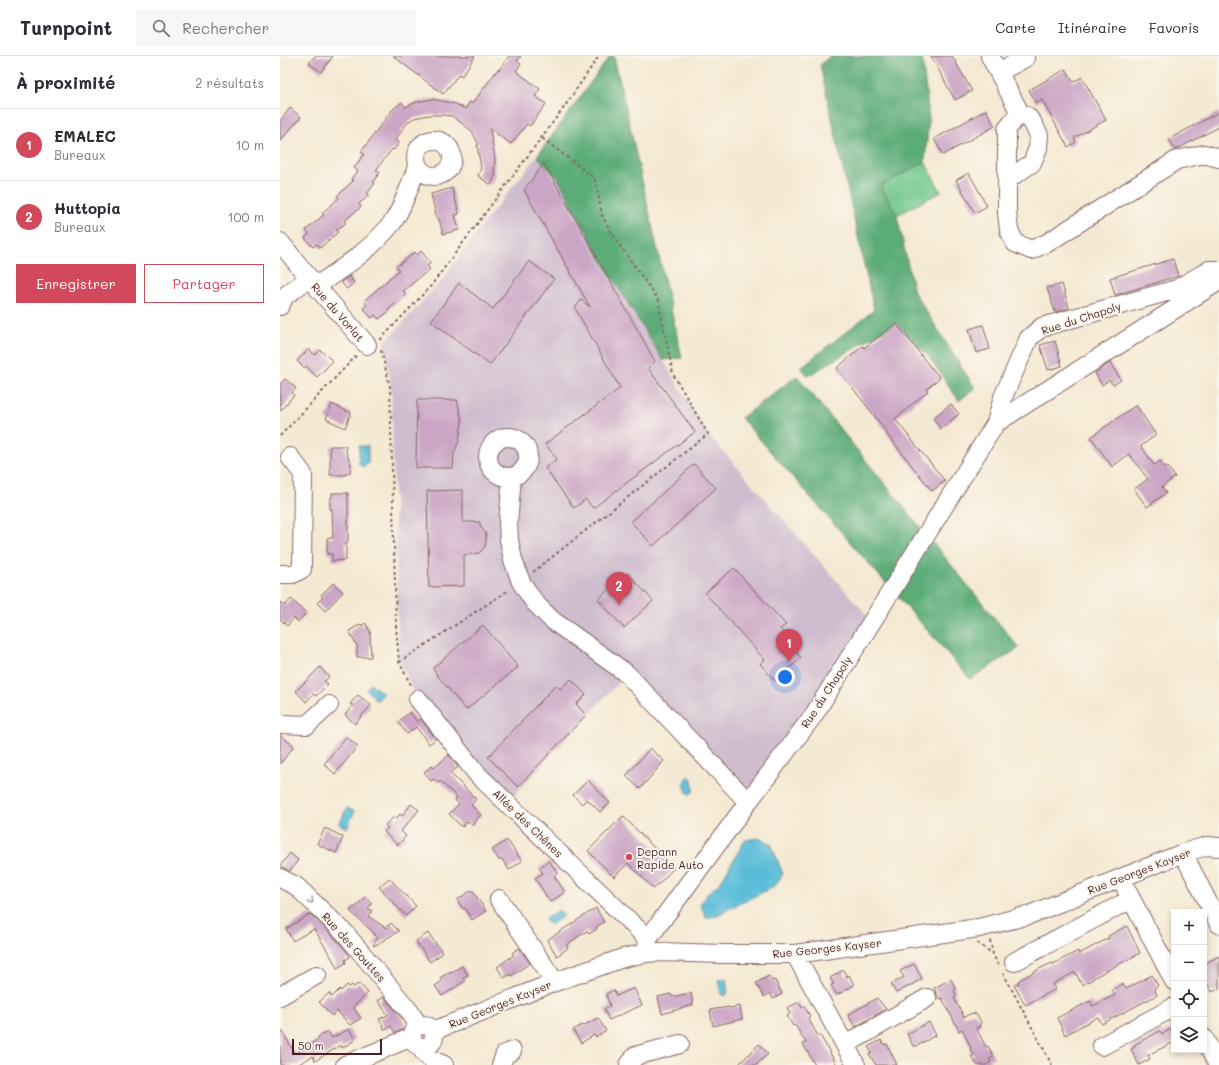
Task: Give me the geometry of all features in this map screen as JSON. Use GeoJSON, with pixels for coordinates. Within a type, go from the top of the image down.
{"type":"FeatureCollection","features":[{"type":"Feature","properties":{"kind":"street"},"geometry":{"type":"LineString","coordinates":[[990,56],[1020,115]]}},
{"type":"Feature","properties":{"kind":"street"},"geometry":{"type":"LineString","coordinates":[[999,72],[1025,58],[1024,56]]}},
{"type":"Feature","properties":{"kind":"street"},"geometry":{"type":"LineString","coordinates":[[1007,180],[1032,163],[1038,148],[1039,135],[1027,116],[1020,115],[1007,129],[1007,180],[1007,213],[1009,230],[1015,243],[1030,250],[1047,243],[1177,160],[1204,154],[1219,158]]}},
{"type":"Feature","properties":{"kind":"street"},"geometry":{"type":"LineString","coordinates":[[313,282],[348,264],[393,222],[407,195],[417,166]]}},
{"type":"Feature","properties":{"kind":"street","name":"Rue du Vorlat"},"geometry":{"type":"LineString","coordinates":[[280,242],[313,282],[372,344]]}},
{"type":"Feature","properties":{"kind":"street","name":"Rue du Chapoly"},"geometry":{"type":"LineString","coordinates":[[647,946],[748,802],[812,716],[996,423],[1003,397],[1028,338],[1042,327],[1176,289],[1209,270],[1219,270]]}},
{"type":"Feature","properties":{"kind":"street","name":"Rue du Chapoly"},"geometry":{"type":"LineString","coordinates":[[996,423],[1219,281]]}},
{"type":"Feature","properties":{"kind":"street","name":"Rue du Vorlat"},"geometry":{"type":"LineString","coordinates":[[280,306],[285,296],[313,282]]}},
{"type":"Feature","properties":{"kind":"street"},"geometry":{"type":"LineString","coordinates":[[280,574],[293,574],[302,569],[303,474],[290,457]]}},
{"type":"Feature","properties":{"kind":"street"},"geometry":{"type":"LineString","coordinates":[[512,477],[508,523],[509,540],[513,560],[521,582],[535,603],[552,620],[626,673],[748,802]]}},
{"type":"Feature","properties":{"kind":"street","name":"Allée des Chênes"},"geometry":{"type":"LineString","coordinates":[[418,700],[477,774],[647,946]]}},
{"type":"Feature","properties":{"kind":"street"},"geometry":{"type":"LineString","coordinates":[[280,724],[307,725],[329,704]]}},
{"type":"Feature","properties":{"kind":"street","name":"Rue Georges Kayser"},"geometry":{"type":"LineString","coordinates":[[345,1065],[555,982],[624,958],[647,946],[659,952],[795,954],[980,928],[1029,915],[1183,853],[1207,846],[1219,846]]}},
{"type":"Feature","properties":{"kind":"street"},"geometry":{"type":"LineString","coordinates":[[1183,853],[1219,924]]}},
{"type":"Feature","properties":{"kind":"street","name":"Rue des Gouttes"},"geometry":{"type":"LineString","coordinates":[[280,878],[296,886],[345,933],[374,967],[416,1021],[421,1035],[422,1049],[429,1058],[444,1065]]}},
{"type":"Feature","properties":{"kind":"street"},"geometry":{"type":"LineString","coordinates":[[1120,878],[1171,975]]}},
{"type":"Feature","properties":{"kind":"street"},"geometry":{"type":"LineString","coordinates":[[499,899],[555,982]]}},
{"type":"Feature","properties":{"kind":"street"},"geometry":{"type":"LineString","coordinates":[[1014,962],[1131,899]]}},
{"type":"Feature","properties":{"kind":"street"},"geometry":{"type":"LineString","coordinates":[[795,954],[856,1065]]}},
{"type":"Feature","properties":{"kind":"street"},"geometry":{"type":"LineString","coordinates":[[280,996],[317,975]]}},
{"type":"Feature","properties":{"kind":"street"},"geometry":{"type":"LineString","coordinates":[[845,1045],[927,998]]}},
{"type":"Feature","properties":{"kind":"street"},"geometry":{"type":"LineString","coordinates":[[1102,1046],[1171,1009]]}},
{"type":"Feature","properties":{"kind":"street"},"geometry":{"type":"LineString","coordinates":[[629,1065],[635,1056],[680,1044]]}},
{"type":"Feature","properties":{"kind":"street"},"geometry":{"type":"LineString","coordinates":[[1207,1044],[1218,1065]]}},
{"type":"Feature","properties":{"kind":"street"},"geometry":{"type":"LineString","coordinates":[[501,1065],[505,1054],[512,1051]]}},
{"type":"Feature","properties":{"kind":"path"},"geometry":{"type":"LineString","coordinates":[[280,436],[430,287],[542,138],[599,56]]}},
{"type":"Feature","properties":{"kind":"path"},"geometry":{"type":"LineString","coordinates":[[399,662],[521,582],[708,434],[673,374],[658,299],[607,225],[602,215],[594,178],[542,138]]}},
{"type":"Feature","properties":{"kind":"path"},"geometry":{"type":"LineString","coordinates":[[372,344],[381,350],[390,387],[396,625],[399,662],[418,700]]}},
{"type":"Feature","properties":{"kind":"path"},"geometry":{"type":"LineString","coordinates":[[976,942],[992,954],[1052,1065]]}},
{"type":"Feature","properties":{"kind":"shaded area"},"geometry":{"type":"Polygon","coordinates":[[[537,156],[558,178],[603,262],[708,434],[872,621],[748,802],[626,674],[507,803],[418,699],[399,662],[391,387],[384,343],[441,281],[537,156]]]}},
{"type":"Feature","properties":{"kind":"green space"},"geometry":{"type":"Polygon","coordinates":[[[610,56],[614,56],[682,358],[663,360],[603,262],[558,178],[537,156],[610,56]]]}},
{"type":"Feature","properties":{"kind":"green space"},"geometry":{"type":"Polygon","coordinates":[[[830,56],[922,56],[929,118],[925,162],[881,186],[897,215],[914,292],[975,388],[959,401],[929,357],[896,323],[808,376],[801,367],[874,310],[820,65],[830,56]]]}},
{"type":"Feature","properties":{"kind":"green space"},"geometry":{"type":"Polygon","coordinates":[[[925,162],[941,192],[897,215],[881,185],[925,162]]]}},
{"type":"Feature","properties":{"kind":"green space"},"geometry":{"type":"Polygon","coordinates":[[[797,376],[1019,648],[970,679],[741,418],[797,376]]]}},
{"type":"Feature","properties":{"kind":"water"},"geometry":{"type":"Polygon","coordinates":[[[359,446],[368,446],[368,464],[364,467],[359,464],[359,446]]]}},
{"type":"Feature","properties":{"kind":"water"},"geometry":{"type":"Polygon","coordinates":[[[371,684],[383,693],[378,700],[374,699],[374,697],[366,690],[371,684]]]}},
{"type":"Feature","properties":{"kind":"water"},"geometry":{"type":"Polygon","coordinates":[[[688,776],[692,779],[693,788],[693,792],[690,794],[687,793],[684,783],[688,776]]]}},
{"type":"Feature","properties":{"kind":"water"},"geometry":{"type":"Polygon","coordinates":[[[347,808],[355,811],[347,828],[339,824],[347,808]]]}},
{"type":"Feature","properties":{"kind":"water"},"geometry":{"type":"Polygon","coordinates":[[[758,838],[771,844],[783,874],[775,886],[713,917],[706,917],[700,904],[709,892],[720,883],[745,840],[758,838]]]}},
{"type":"Feature","properties":{"kind":"water"},"geometry":{"type":"Polygon","coordinates":[[[559,910],[564,916],[550,925],[545,919],[559,910]]]}},
{"type":"Feature","properties":{"kind":"water"},"geometry":{"type":"Polygon","coordinates":[[[726,978],[728,993],[724,996],[721,994],[718,980],[726,978]]]}},
{"type":"Feature","properties":{"kind":"building"},"geometry":{"type":"Polygon","coordinates":[[[315,56],[333,56],[321,72],[309,63],[315,56]]]}},
{"type":"Feature","properties":{"kind":"building"},"geometry":{"type":"Polygon","coordinates":[[[393,56],[475,56],[462,76],[459,74],[443,94],[393,56]]]}},
{"type":"Feature","properties":{"kind":"building"},"geometry":{"type":"Polygon","coordinates":[[[509,56],[521,56],[517,61],[521,64],[516,71],[540,89],[535,96],[546,104],[530,126],[527,124],[511,144],[490,129],[495,159],[494,173],[496,173],[491,185],[478,176],[481,168],[477,145],[479,145],[472,131],[452,116],[429,115],[414,118],[407,123],[395,140],[399,143],[394,150],[392,149],[376,170],[380,172],[373,182],[375,183],[367,194],[369,195],[359,204],[361,207],[344,221],[346,223],[336,230],[338,232],[320,248],[317,244],[313,247],[305,238],[309,234],[306,230],[324,215],[322,213],[339,198],[337,196],[353,181],[351,179],[358,171],[354,168],[364,154],[361,152],[391,111],[402,102],[405,107],[417,102],[432,99],[456,104],[465,109],[470,102],[472,104],[509,56]]]}},
{"type":"Feature","properties":{"kind":"building"},"geometry":{"type":"Polygon","coordinates":[[[931,56],[952,56],[972,91],[955,100],[931,56]]]}},
{"type":"Feature","properties":{"kind":"building"},"geometry":{"type":"Polygon","coordinates":[[[1066,69],[1073,82],[1082,77],[1106,120],[1074,138],[1076,142],[1068,147],[1042,100],[1036,103],[1029,90],[1066,69]]]}},
{"type":"Feature","properties":{"kind":"building"},"geometry":{"type":"Polygon","coordinates":[[[290,108],[301,117],[280,141],[280,121],[290,108]]]}},
{"type":"Feature","properties":{"kind":"building"},"geometry":{"type":"Polygon","coordinates":[[[986,110],[995,126],[943,155],[934,139],[986,110]]]}},
{"type":"Feature","properties":{"kind":"building"},"geometry":{"type":"Polygon","coordinates":[[[1219,112],[1219,127],[1175,150],[1169,139],[1219,112]]]}},
{"type":"Feature","properties":{"kind":"building"},"geometry":{"type":"Polygon","coordinates":[[[544,163],[655,361],[648,368],[695,432],[593,508],[586,499],[574,508],[545,468],[557,459],[545,444],[620,388],[575,308],[581,300],[590,307],[524,190],[544,163]]]}},
{"type":"Feature","properties":{"kind":"building"},"geometry":{"type":"Polygon","coordinates":[[[969,173],[987,206],[975,213],[956,180],[969,173]]]}},
{"type":"Feature","properties":{"kind":"building"},"geometry":{"type":"Polygon","coordinates":[[[452,188],[459,214],[455,215],[459,230],[443,234],[439,219],[437,219],[431,194],[452,188]]]}},
{"type":"Feature","properties":{"kind":"building"},"geometry":{"type":"Polygon","coordinates":[[[421,251],[431,263],[427,266],[430,269],[403,291],[406,294],[388,310],[389,311],[379,319],[375,315],[372,318],[363,308],[367,305],[364,301],[399,270],[396,267],[415,252],[417,255],[421,251]]]}},
{"type":"Feature","properties":{"kind":"building"},"geometry":{"type":"Polygon","coordinates":[[[1173,259],[1178,276],[1115,295],[1110,278],[1173,259]]]}},
{"type":"Feature","properties":{"kind":"building"},"geometry":{"type":"Polygon","coordinates":[[[529,261],[554,279],[490,365],[431,321],[459,283],[493,309],[529,261]]]}},
{"type":"Feature","properties":{"kind":"building"},"geometry":{"type":"Polygon","coordinates":[[[349,276],[354,283],[347,289],[341,282],[349,276]]]}},
{"type":"Feature","properties":{"kind":"building"},"geometry":{"type":"Polygon","coordinates":[[[1062,284],[1069,308],[1055,312],[1047,288],[1062,284]]]}},
{"type":"Feature","properties":{"kind":"building"},"geometry":{"type":"Polygon","coordinates":[[[896,323],[940,378],[926,389],[928,391],[895,419],[945,481],[932,491],[837,368],[863,346],[864,348],[896,323]]]}},
{"type":"Feature","properties":{"kind":"building"},"geometry":{"type":"Polygon","coordinates":[[[983,325],[990,349],[976,353],[969,329],[983,325]]]}},
{"type":"Feature","properties":{"kind":"building"},"geometry":{"type":"Polygon","coordinates":[[[1055,341],[1062,366],[1048,370],[1040,345],[1055,341]]]}},
{"type":"Feature","properties":{"kind":"building"},"geometry":{"type":"Polygon","coordinates":[[[309,349],[315,355],[320,350],[333,361],[317,377],[306,366],[304,368],[297,361],[309,349]]]}},
{"type":"Feature","properties":{"kind":"building"},"geometry":{"type":"Polygon","coordinates":[[[1110,363],[1121,380],[1113,385],[1109,380],[1102,385],[1095,373],[1110,363]]]}},
{"type":"Feature","properties":{"kind":"building"},"geometry":{"type":"Polygon","coordinates":[[[285,379],[296,388],[292,393],[294,395],[280,411],[280,384],[285,379]]]}},
{"type":"Feature","properties":{"kind":"building"},"geometry":{"type":"Polygon","coordinates":[[[417,400],[457,400],[462,421],[459,441],[454,453],[453,468],[416,468],[417,400]]]}},
{"type":"Feature","properties":{"kind":"building"},"geometry":{"type":"Polygon","coordinates":[[[332,404],[351,413],[345,428],[326,419],[332,404]]]}},
{"type":"Feature","properties":{"kind":"building"},"geometry":{"type":"Polygon","coordinates":[[[951,404],[959,414],[941,429],[933,418],[951,404]]]}},
{"type":"Feature","properties":{"kind":"building"},"geometry":{"type":"Polygon","coordinates":[[[1136,405],[1156,435],[1141,446],[1154,465],[1160,461],[1165,467],[1167,466],[1175,477],[1162,487],[1166,493],[1147,507],[1134,489],[1148,479],[1129,454],[1112,467],[1091,437],[1136,405]]]}},
{"type":"Feature","properties":{"kind":"building"},"geometry":{"type":"Polygon","coordinates":[[[330,446],[346,446],[346,452],[351,464],[350,473],[346,473],[346,475],[330,475],[330,446]]]}},
{"type":"Feature","properties":{"kind":"building"},"geometry":{"type":"Polygon","coordinates":[[[694,464],[716,488],[653,546],[631,522],[694,464]]]}},
{"type":"Feature","properties":{"kind":"building"},"geometry":{"type":"Polygon","coordinates":[[[463,490],[463,522],[480,522],[480,526],[486,534],[486,543],[484,548],[479,553],[464,555],[464,586],[429,587],[427,491],[463,490]]]}},
{"type":"Feature","properties":{"kind":"building"},"geometry":{"type":"Polygon","coordinates":[[[332,493],[348,493],[348,543],[346,543],[346,560],[332,561],[332,554],[327,554],[327,538],[333,538],[332,509],[330,509],[330,498],[332,498],[332,493]]]}},
{"type":"Feature","properties":{"kind":"building"},"geometry":{"type":"Polygon","coordinates":[[[734,568],[786,625],[780,629],[795,646],[793,648],[801,658],[775,681],[760,664],[765,660],[705,593],[734,568]]]}},
{"type":"Feature","properties":{"kind":"building"},"geometry":{"type":"Polygon","coordinates":[[[628,573],[653,601],[624,628],[598,599],[628,573]]]}},
{"type":"Feature","properties":{"kind":"building"},"geometry":{"type":"Polygon","coordinates":[[[333,583],[343,592],[325,611],[317,603],[323,597],[321,595],[333,583]]]}},
{"type":"Feature","properties":{"kind":"building"},"geometry":{"type":"Polygon","coordinates":[[[291,599],[306,613],[298,622],[294,618],[287,626],[280,619],[280,602],[285,606],[291,599]]]}},
{"type":"Feature","properties":{"kind":"building"},"geometry":{"type":"Polygon","coordinates":[[[365,623],[370,631],[371,657],[357,657],[357,646],[349,631],[361,624],[362,626],[365,623]]]}},
{"type":"Feature","properties":{"kind":"building"},"geometry":{"type":"Polygon","coordinates":[[[483,625],[518,667],[466,710],[433,668],[483,625]]]}},
{"type":"Feature","properties":{"kind":"building"},"geometry":{"type":"Polygon","coordinates":[[[320,667],[329,677],[324,681],[328,684],[316,696],[313,694],[306,702],[296,691],[320,667]]]}},
{"type":"Feature","properties":{"kind":"building"},"geometry":{"type":"Polygon","coordinates":[[[571,679],[586,695],[576,704],[586,715],[518,787],[488,757],[556,685],[560,689],[571,679]]]}},
{"type":"Feature","properties":{"kind":"building"},"geometry":{"type":"Polygon","coordinates":[[[358,695],[371,705],[355,724],[345,715],[353,705],[350,704],[358,695]]]}},
{"type":"Feature","properties":{"kind":"building"},"geometry":{"type":"Polygon","coordinates":[[[410,712],[417,722],[421,719],[436,739],[429,744],[416,727],[407,734],[398,722],[410,712]]]}},
{"type":"Feature","properties":{"kind":"building"},"geometry":{"type":"Polygon","coordinates":[[[280,735],[294,746],[280,764],[280,735]]]}},
{"type":"Feature","properties":{"kind":"building"},"geometry":{"type":"Polygon","coordinates":[[[346,737],[358,746],[335,774],[324,764],[346,737]]]}},
{"type":"Feature","properties":{"kind":"building"},"geometry":{"type":"Polygon","coordinates":[[[650,748],[664,761],[640,789],[626,776],[650,748]]]}},
{"type":"Feature","properties":{"kind":"building"},"geometry":{"type":"Polygon","coordinates":[[[449,755],[458,767],[450,773],[476,799],[471,805],[481,815],[472,825],[468,821],[462,827],[449,814],[459,804],[455,800],[457,797],[440,781],[438,783],[434,779],[431,781],[424,772],[432,766],[434,768],[449,755]]]}},
{"type":"Feature","properties":{"kind":"building"},"geometry":{"type":"Polygon","coordinates":[[[588,780],[610,803],[600,812],[587,799],[582,804],[573,795],[588,780]]]}},
{"type":"Feature","properties":{"kind":"building"},"geometry":{"type":"Polygon","coordinates":[[[411,804],[419,810],[401,831],[406,836],[398,845],[384,832],[388,828],[385,825],[394,817],[396,819],[400,814],[402,816],[411,804]]]}},
{"type":"Feature","properties":{"kind":"building","name":"Depann Rapide Auto"},"geometry":{"type":"Polygon","coordinates":[[[623,816],[674,868],[654,889],[628,863],[614,877],[588,851],[623,816]]]}},
{"type":"Feature","properties":{"kind":"building"},"geometry":{"type":"Polygon","coordinates":[[[325,828],[343,837],[336,853],[317,844],[325,828]]]}},
{"type":"Feature","properties":{"kind":"building"},"geometry":{"type":"Polygon","coordinates":[[[507,840],[522,861],[509,870],[502,859],[500,861],[492,850],[507,840]]]}},
{"type":"Feature","properties":{"kind":"building"},"geometry":{"type":"Polygon","coordinates":[[[290,853],[298,860],[290,871],[280,866],[290,853]]]}},
{"type":"Feature","properties":{"kind":"building"},"geometry":{"type":"Polygon","coordinates":[[[549,861],[558,873],[554,876],[565,892],[550,902],[535,878],[543,873],[539,868],[549,861]]]}},
{"type":"Feature","properties":{"kind":"building"},"geometry":{"type":"Polygon","coordinates":[[[389,878],[416,906],[406,916],[379,887],[389,878]]]}},
{"type":"Feature","properties":{"kind":"building"},"geometry":{"type":"Polygon","coordinates":[[[472,890],[486,911],[472,920],[465,908],[463,909],[457,900],[472,890]]]}},
{"type":"Feature","properties":{"kind":"building"},"geometry":{"type":"Polygon","coordinates":[[[365,897],[372,903],[368,908],[372,911],[368,916],[386,928],[391,923],[399,931],[374,946],[373,945],[378,938],[350,911],[354,907],[355,908],[365,897]]]}},
{"type":"Feature","properties":{"kind":"building"},"geometry":{"type":"Polygon","coordinates":[[[596,908],[604,922],[589,934],[587,931],[566,945],[568,948],[557,956],[547,940],[596,908]]]}},
{"type":"Feature","properties":{"kind":"building"},"geometry":{"type":"Polygon","coordinates":[[[310,914],[337,940],[347,952],[350,957],[345,960],[346,963],[337,968],[314,929],[293,941],[286,929],[310,914]]]}},
{"type":"Feature","properties":{"kind":"building"},"geometry":{"type":"Polygon","coordinates":[[[1127,926],[1140,953],[1082,985],[1075,972],[1053,984],[1056,989],[1025,1005],[1014,985],[1019,983],[1018,981],[1039,969],[1052,963],[1053,964],[1078,951],[1079,954],[1109,938],[1108,936],[1127,926]]]}},
{"type":"Feature","properties":{"kind":"building"},"geometry":{"type":"Polygon","coordinates":[[[428,933],[443,953],[430,962],[416,941],[428,933]]]}},
{"type":"Feature","properties":{"kind":"building"},"geometry":{"type":"Polygon","coordinates":[[[519,948],[530,963],[511,976],[510,974],[504,978],[497,967],[514,955],[512,953],[519,948]]]}},
{"type":"Feature","properties":{"kind":"building"},"geometry":{"type":"Polygon","coordinates":[[[1219,956],[1219,989],[1212,992],[1207,982],[1207,962],[1219,956]]]}},
{"type":"Feature","properties":{"kind":"building"},"geometry":{"type":"Polygon","coordinates":[[[914,964],[922,979],[896,993],[891,984],[904,977],[900,971],[914,964]]]}},
{"type":"Feature","properties":{"kind":"building"},"geometry":{"type":"Polygon","coordinates":[[[462,966],[468,975],[463,978],[465,981],[442,996],[435,986],[442,981],[440,978],[462,966]]]}},
{"type":"Feature","properties":{"kind":"building"},"geometry":{"type":"Polygon","coordinates":[[[843,970],[847,977],[849,975],[854,985],[837,995],[831,985],[834,984],[830,978],[843,970]]]}},
{"type":"Feature","properties":{"kind":"building"},"geometry":{"type":"Polygon","coordinates":[[[1152,975],[1158,986],[1154,988],[1157,995],[1102,1024],[1098,1017],[1065,1035],[1057,1018],[1090,1001],[1093,1006],[1115,995],[1112,990],[1123,984],[1126,989],[1152,975]]]}},
{"type":"Feature","properties":{"kind":"building"},"geometry":{"type":"Polygon","coordinates":[[[769,976],[772,981],[775,980],[782,994],[773,999],[770,993],[764,997],[756,983],[769,976]]]}},
{"type":"Feature","properties":{"kind":"building"},"geometry":{"type":"Polygon","coordinates":[[[951,979],[956,989],[954,991],[957,996],[954,998],[964,1017],[972,1013],[976,1014],[981,1022],[979,1027],[976,1028],[986,1047],[988,1046],[994,1057],[989,1059],[991,1062],[986,1065],[977,1065],[971,1056],[974,1055],[962,1029],[959,1031],[942,998],[939,999],[934,988],[951,979]]]}},
{"type":"Feature","properties":{"kind":"building"},"geometry":{"type":"Polygon","coordinates":[[[359,983],[368,993],[353,1007],[361,1018],[350,1025],[337,1011],[332,1016],[319,1002],[329,993],[332,997],[340,989],[341,991],[347,985],[349,987],[352,985],[354,987],[359,983]]]}},
{"type":"Feature","properties":{"kind":"building"},"geometry":{"type":"Polygon","coordinates":[[[634,988],[642,1005],[609,1020],[604,1009],[610,1006],[606,994],[614,990],[616,996],[634,988]]]}},
{"type":"Feature","properties":{"kind":"building"},"geometry":{"type":"Polygon","coordinates":[[[691,993],[693,1005],[662,1014],[658,997],[671,994],[672,997],[691,993]]]}},
{"type":"Feature","properties":{"kind":"building"},"geometry":{"type":"Polygon","coordinates":[[[384,997],[402,1018],[407,1028],[395,1033],[391,1026],[385,1030],[379,1019],[388,1015],[378,1001],[384,997]]]}},
{"type":"Feature","properties":{"kind":"building"},"geometry":{"type":"Polygon","coordinates":[[[877,998],[886,1009],[855,1027],[848,1015],[877,998]]]}},
{"type":"Feature","properties":{"kind":"building"},"geometry":{"type":"Polygon","coordinates":[[[799,1002],[802,1008],[804,1006],[810,1016],[808,1018],[818,1036],[820,1035],[837,1065],[815,1065],[803,1044],[806,1043],[795,1025],[793,1026],[787,1016],[790,1014],[787,1008],[799,1002]]]}},
{"type":"Feature","properties":{"kind":"building"},"geometry":{"type":"Polygon","coordinates":[[[740,1006],[742,1019],[713,1026],[710,1010],[740,1006]]]}},
{"type":"Feature","properties":{"kind":"building"},"geometry":{"type":"Polygon","coordinates":[[[598,1018],[606,1031],[596,1037],[594,1035],[581,1043],[573,1030],[598,1018]]]}},
{"type":"Feature","properties":{"kind":"building"},"geometry":{"type":"Polygon","coordinates":[[[929,1022],[936,1035],[917,1046],[913,1046],[907,1034],[929,1022]]]}},
{"type":"Feature","properties":{"kind":"building"},"geometry":{"type":"Polygon","coordinates":[[[280,1027],[295,1054],[319,1039],[318,1037],[328,1032],[332,1038],[349,1029],[355,1040],[342,1048],[341,1045],[315,1061],[313,1056],[297,1065],[280,1065],[280,1027]]]}},
{"type":"Feature","properties":{"kind":"building"},"geometry":{"type":"Polygon","coordinates":[[[1171,1029],[1171,1044],[1148,1055],[1150,1059],[1139,1065],[1131,1049],[1135,1047],[1134,1045],[1160,1031],[1162,1034],[1171,1029]]]}},
{"type":"Feature","properties":{"kind":"building"},"geometry":{"type":"Polygon","coordinates":[[[881,1040],[884,1045],[887,1044],[897,1065],[876,1065],[869,1054],[872,1053],[868,1047],[881,1040]]]}},
{"type":"Feature","properties":{"kind":"building"},"geometry":{"type":"Polygon","coordinates":[[[759,1044],[768,1054],[756,1065],[738,1065],[759,1044]]]}},
{"type":"Feature","properties":{"kind":"place","name":"Huttopia"},"geometry":{"type":"Point","coordinates":[619,605]}},
{"type":"Feature","properties":{"kind":"place","name":"EMALEC"},"geometry":{"type":"Point","coordinates":[789,662]}},
{"type":"Feature","properties":{"kind":"place","name":"Depann Rapide Auto"},"geometry":{"type":"Point","coordinates":[629,857]}}]}
